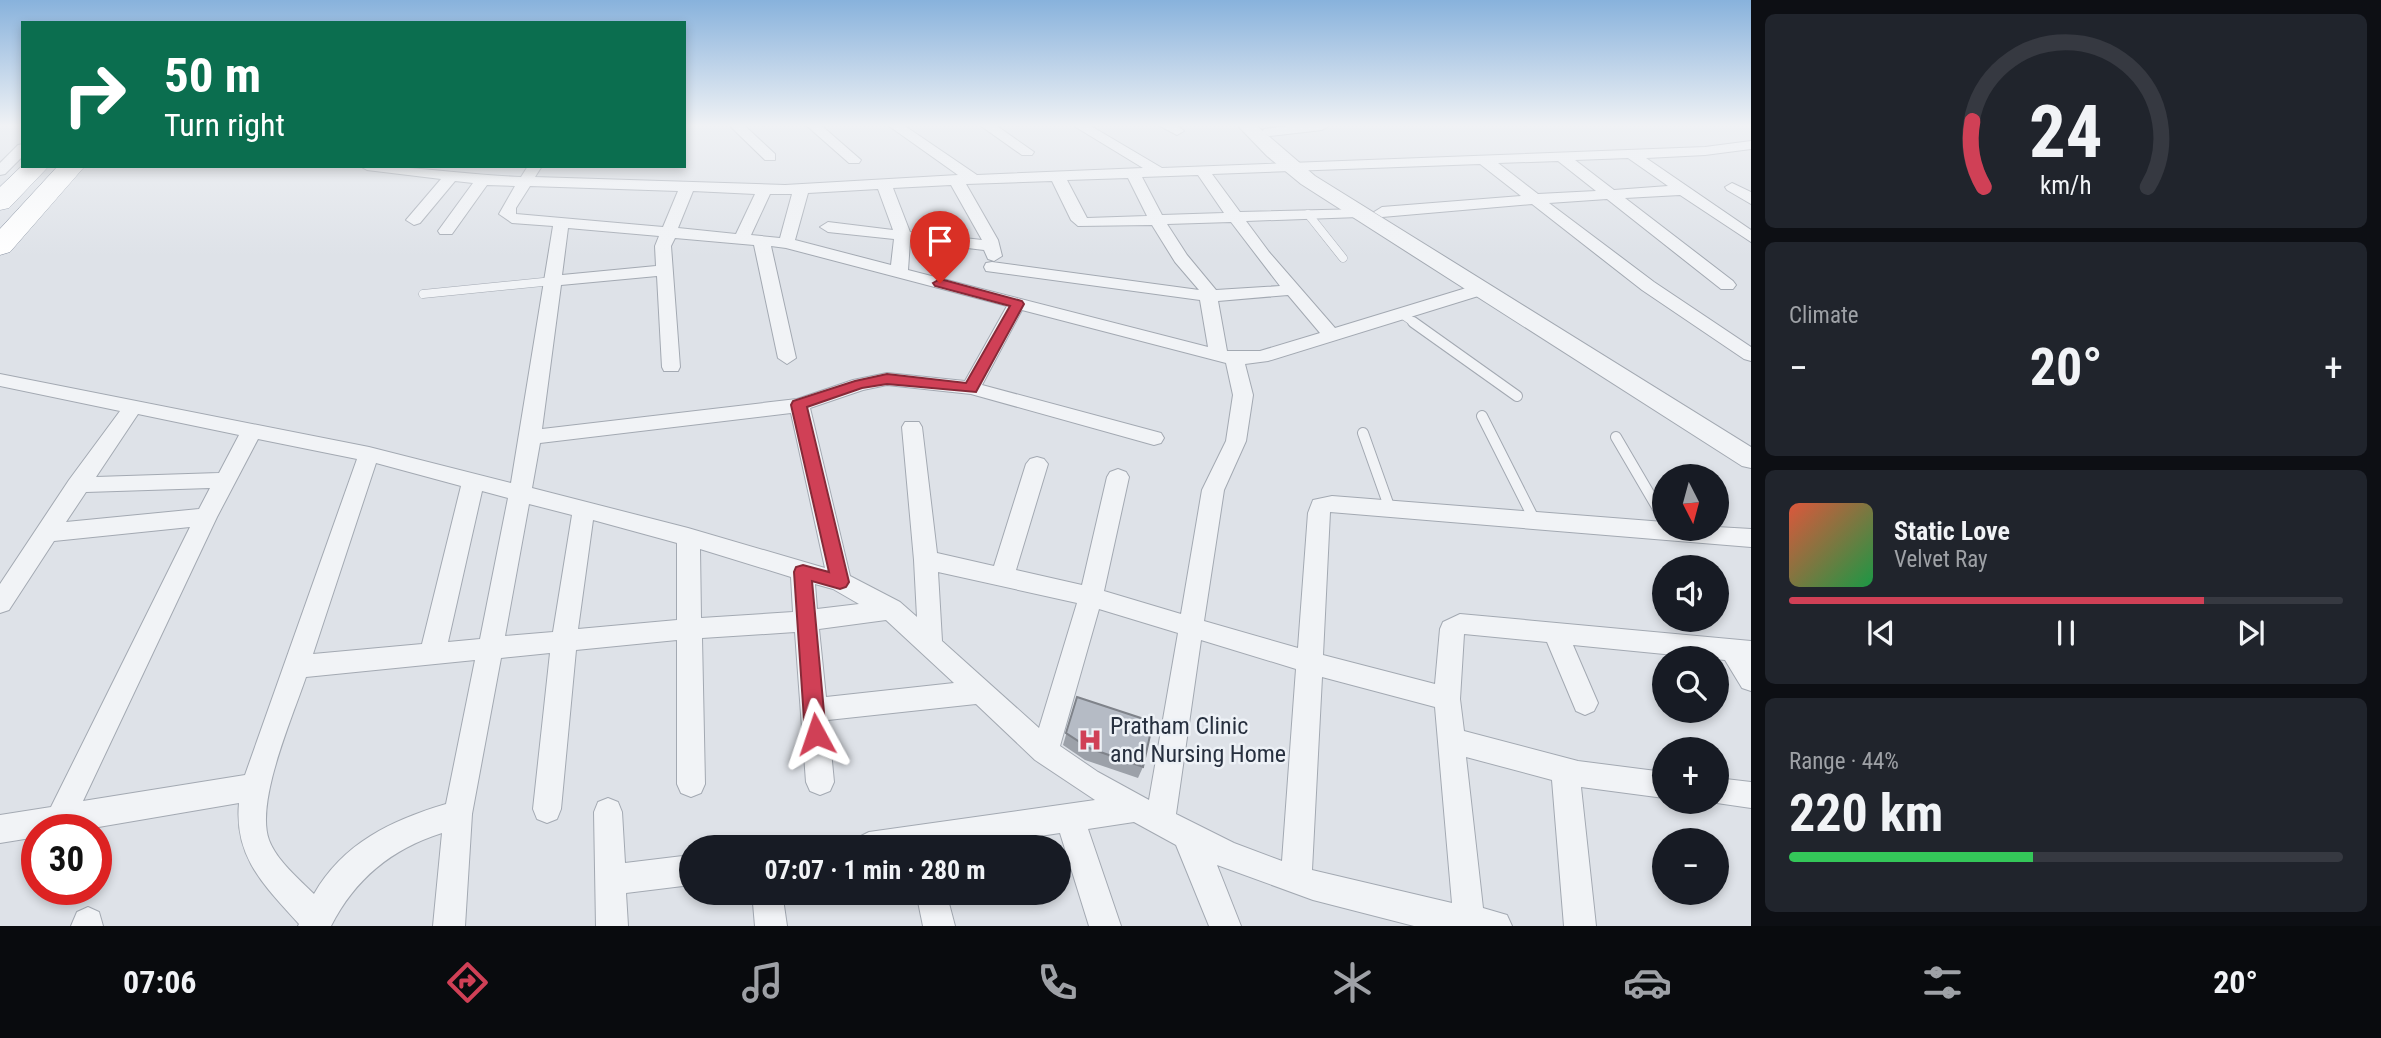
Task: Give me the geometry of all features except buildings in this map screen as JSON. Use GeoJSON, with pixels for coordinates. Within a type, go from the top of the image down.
{"type":"FeatureCollection","features":[{"type":"Feature","properties":{"kind":"highway"},"geometry":{"type":"LineString","coordinates":[[0,202],[33,169]]}},
{"type":"Feature","properties":{"kind":"highway"},"geometry":{"type":"LineString","coordinates":[[0,246],[69,169]]}},
{"type":"Feature","properties":{"kind":"street"},"geometry":{"type":"LineString","coordinates":[[389,169],[450,178],[524,183],[764,191],[1236,169]]}},
{"type":"Feature","properties":{"kind":"street"},"geometry":{"type":"LineString","coordinates":[[533,169],[508,208],[507,214],[512,218],[786,243],[1227,357],[1261,357],[1482,289]]}},
{"type":"Feature","properties":{"kind":"street"},"geometry":{"type":"LineString","coordinates":[[951,169],[965,180],[992,246],[992,267],[981,294]]}},
{"type":"Feature","properties":{"kind":"street"},"geometry":{"type":"LineString","coordinates":[[1155,169],[1161,173]]}},
{"type":"Feature","properties":{"kind":"street"},"geometry":{"type":"LineString","coordinates":[[1302,169],[1359,212],[1751,459]]}},
{"type":"Feature","properties":{"kind":"street"},"geometry":{"type":"LineString","coordinates":[[1304,169],[1382,212],[1751,442]]}},
{"type":"Feature","properties":{"kind":"street"},"geometry":{"type":"LineString","coordinates":[[1497,169],[1678,308],[1751,355]]}},
{"type":"Feature","properties":{"kind":"street"},"geometry":{"type":"LineString","coordinates":[[1578,169],[1727,285]]}},
{"type":"Feature","properties":{"kind":"street"},"geometry":{"type":"LineString","coordinates":[[1652,169],[1751,237]]}},
{"type":"Feature","properties":{"kind":"street"},"geometry":{"type":"LineString","coordinates":[[1202,171],[1291,290],[1332,336]]}},
{"type":"Feature","properties":{"kind":"street"},"geometry":{"type":"LineString","coordinates":[[1134,175],[1158,222],[1181,258],[1203,282],[1227,357],[1243,395],[1236,441],[1213,490],[1192,626],[1148,815]]}},
{"type":"Feature","properties":{"kind":"street"},"geometry":{"type":"LineString","coordinates":[[1058,177],[1079,220],[1084,223],[1359,212]]}},
{"type":"Feature","properties":{"kind":"street"},"geometry":{"type":"LineString","coordinates":[[414,220],[450,178]]}},
{"type":"Feature","properties":{"kind":"street"},"geometry":{"type":"LineString","coordinates":[[446,230],[483,180]]}},
{"type":"Feature","properties":{"kind":"street"},"geometry":{"type":"LineString","coordinates":[[884,185],[903,235],[899,272]]}},
{"type":"Feature","properties":{"kind":"street"},"geometry":{"type":"LineString","coordinates":[[1732,187],[1751,199]]}},
{"type":"Feature","properties":{"kind":"street"},"geometry":{"type":"LineString","coordinates":[[671,367],[663,246],[687,188]]}},
{"type":"Feature","properties":{"kind":"street"},"geometry":{"type":"LineString","coordinates":[[786,243],[801,190]]}},
{"type":"Feature","properties":{"kind":"street"},"geometry":{"type":"LineString","coordinates":[[1382,212],[1535,198],[1683,190]]}},
{"type":"Feature","properties":{"kind":"street"},"geometry":{"type":"LineString","coordinates":[[742,237],[764,191]]}},
{"type":"Feature","properties":{"kind":"street"},"geometry":{"type":"LineString","coordinates":[[821,251],[830,219],[903,235],[992,246]]}},
{"type":"Feature","properties":{"kind":"street"},"geometry":{"type":"LineString","coordinates":[[449,926],[458,814],[488,648],[531,437],[561,224]]}},
{"type":"Feature","properties":{"kind":"street"},"geometry":{"type":"LineString","coordinates":[[761,239],[787,358]]}},
{"type":"Feature","properties":{"kind":"street"},"geometry":{"type":"LineString","coordinates":[[992,267],[1209,296],[1291,290]]}},
{"type":"Feature","properties":{"kind":"street"},"geometry":{"type":"LineString","coordinates":[[553,281],[665,270]]}},
{"type":"Feature","properties":{"kind":"street"},"geometry":{"type":"LineString","coordinates":[[971,388],[1017,304]]}},
{"type":"Feature","properties":{"kind":"street"},"geometry":{"type":"LineString","coordinates":[[531,437],[799,405],[860,384],[887,379],[971,388],[1154,438]]}},
{"type":"Feature","properties":{"kind":"street"},"geometry":{"type":"LineString","coordinates":[[0,380],[369,454],[583,512],[688,537],[840,582],[891,608],[980,692],[1071,772],[1187,836],[1254,865],[1296,879],[1454,922],[1496,926]]}},
{"type":"Feature","properties":{"kind":"street"},"geometry":{"type":"LineString","coordinates":[[799,405],[840,582]]}},
{"type":"Feature","properties":{"kind":"street"},"geometry":{"type":"LineString","coordinates":[[0,603],[77,485],[133,406]]}},
{"type":"Feature","properties":{"kind":"street"},"geometry":{"type":"LineString","coordinates":[[912,426],[926,560],[930,644]]}},
{"type":"Feature","properties":{"kind":"street"},"geometry":{"type":"LineString","coordinates":[[62,814],[206,517],[252,430]]}},
{"type":"Feature","properties":{"kind":"street"},"geometry":{"type":"LineString","coordinates":[[369,454],[255,787],[252,819],[256,842],[264,859],[316,923],[345,874],[374,847],[410,828],[458,814]]}},
{"type":"Feature","properties":{"kind":"street"},"geometry":{"type":"LineString","coordinates":[[1003,576],[1037,464]]}},
{"type":"Feature","properties":{"kind":"street"},"geometry":{"type":"LineString","coordinates":[[1045,751],[1091,597],[1118,477]]}},
{"type":"Feature","properties":{"kind":"street"},"geometry":{"type":"LineString","coordinates":[[77,485],[225,480]]}},
{"type":"Feature","properties":{"kind":"street"},"geometry":{"type":"LineString","coordinates":[[433,652],[473,482]]}},
{"type":"Feature","properties":{"kind":"street"},"geometry":{"type":"LineString","coordinates":[[1296,879],[1321,506],[1332,504],[1535,521],[1652,526]]}},
{"type":"Feature","properties":{"kind":"street"},"geometry":{"type":"LineString","coordinates":[[547,809],[564,642],[583,512]]}},
{"type":"Feature","properties":{"kind":"street"},"geometry":{"type":"LineString","coordinates":[[45,533],[206,517]]}},
{"type":"Feature","properties":{"kind":"street"},"geometry":{"type":"LineString","coordinates":[[1729,535],[1751,538]]}},
{"type":"Feature","properties":{"kind":"street"},"geometry":{"type":"LineString","coordinates":[[688,537],[691,784]]}},
{"type":"Feature","properties":{"kind":"street"},"geometry":{"type":"LineString","coordinates":[[926,560],[1091,597],[1311,663],[1447,699]]}},
{"type":"Feature","properties":{"kind":"street"},"geometry":{"type":"LineString","coordinates":[[803,572],[820,782]]}},
{"type":"Feature","properties":{"kind":"street"},"geometry":{"type":"LineString","coordinates":[[296,667],[688,629],[806,621],[891,608]]}},
{"type":"Feature","properties":{"kind":"street"},"geometry":{"type":"LineString","coordinates":[[1454,922],[1447,699],[1452,629],[1460,624],[1742,651],[1751,680]]}},
{"type":"Feature","properties":{"kind":"street"},"geometry":{"type":"LineString","coordinates":[[1556,633],[1585,703]]}},
{"type":"Feature","properties":{"kind":"street"},"geometry":{"type":"LineString","coordinates":[[814,710],[980,692]]}},
{"type":"Feature","properties":{"kind":"street"},"geometry":{"type":"LineString","coordinates":[[1450,740],[1565,771],[1652,783]]}},
{"type":"Feature","properties":{"kind":"street"},"geometry":{"type":"LineString","coordinates":[[1565,771],[1580,926]]}},
{"type":"Feature","properties":{"kind":"street"},"geometry":{"type":"LineString","coordinates":[[85,814],[255,787]]}},
{"type":"Feature","properties":{"kind":"street"},"geometry":{"type":"LineString","coordinates":[[1729,792],[1751,795]]}},
{"type":"Feature","properties":{"kind":"street"},"geometry":{"type":"LineString","coordinates":[[608,812],[612,926]]}},
{"type":"Feature","properties":{"kind":"street"},"geometry":{"type":"LineString","coordinates":[[969,835],[1070,818],[1148,815]]}},
{"type":"Feature","properties":{"kind":"street"},"geometry":{"type":"LineString","coordinates":[[1070,818],[1105,926]]}},
{"type":"Feature","properties":{"kind":"street"},"geometry":{"type":"LineString","coordinates":[[0,829],[21,825]]}},
{"type":"Feature","properties":{"kind":"street"},"geometry":{"type":"LineString","coordinates":[[1187,836],[1205,873],[1224,926]]}},
{"type":"Feature","properties":{"kind":"street"},"geometry":{"type":"LineString","coordinates":[[611,880],[679,872]]}},
{"type":"Feature","properties":{"kind":"street"},"geometry":{"type":"LineString","coordinates":[[769,905],[771,926]]}},
{"type":"Feature","properties":{"kind":"street"},"geometry":{"type":"LineString","coordinates":[[935,905],[939,926]]}},
{"type":"Feature","properties":{"kind":"lane"},"geometry":{"type":"LineString","coordinates":[[1308,214],[1343,258]]}},
{"type":"Feature","properties":{"kind":"lane"},"geometry":{"type":"LineString","coordinates":[[423,294],[553,281]]}},
{"type":"Feature","properties":{"kind":"lane"},"geometry":{"type":"LineString","coordinates":[[1403,315],[1517,396]]}},
{"type":"Feature","properties":{"kind":"lane"},"geometry":{"type":"LineString","coordinates":[[1482,416],[1535,521]]}},
{"type":"Feature","properties":{"kind":"lane"},"geometry":{"type":"LineString","coordinates":[[1363,433],[1390,509]]}},
{"type":"Feature","properties":{"kind":"lane"},"geometry":{"type":"LineString","coordinates":[[1616,438],[1652,498]]}},
{"type":"Feature","properties":{"kind":"place","name":"Pratham Clinic and Nursing Home"},"geometry":{"type":"Point","coordinates":[1090,740]}},
{"type":"Feature","properties":{"kind":"route"},"geometry":{"type":"LineString","coordinates":[[816,734],[803,572],[840,582],[799,405],[860,384],[887,379],[971,388],[1017,304],[940,283]]}}]}
